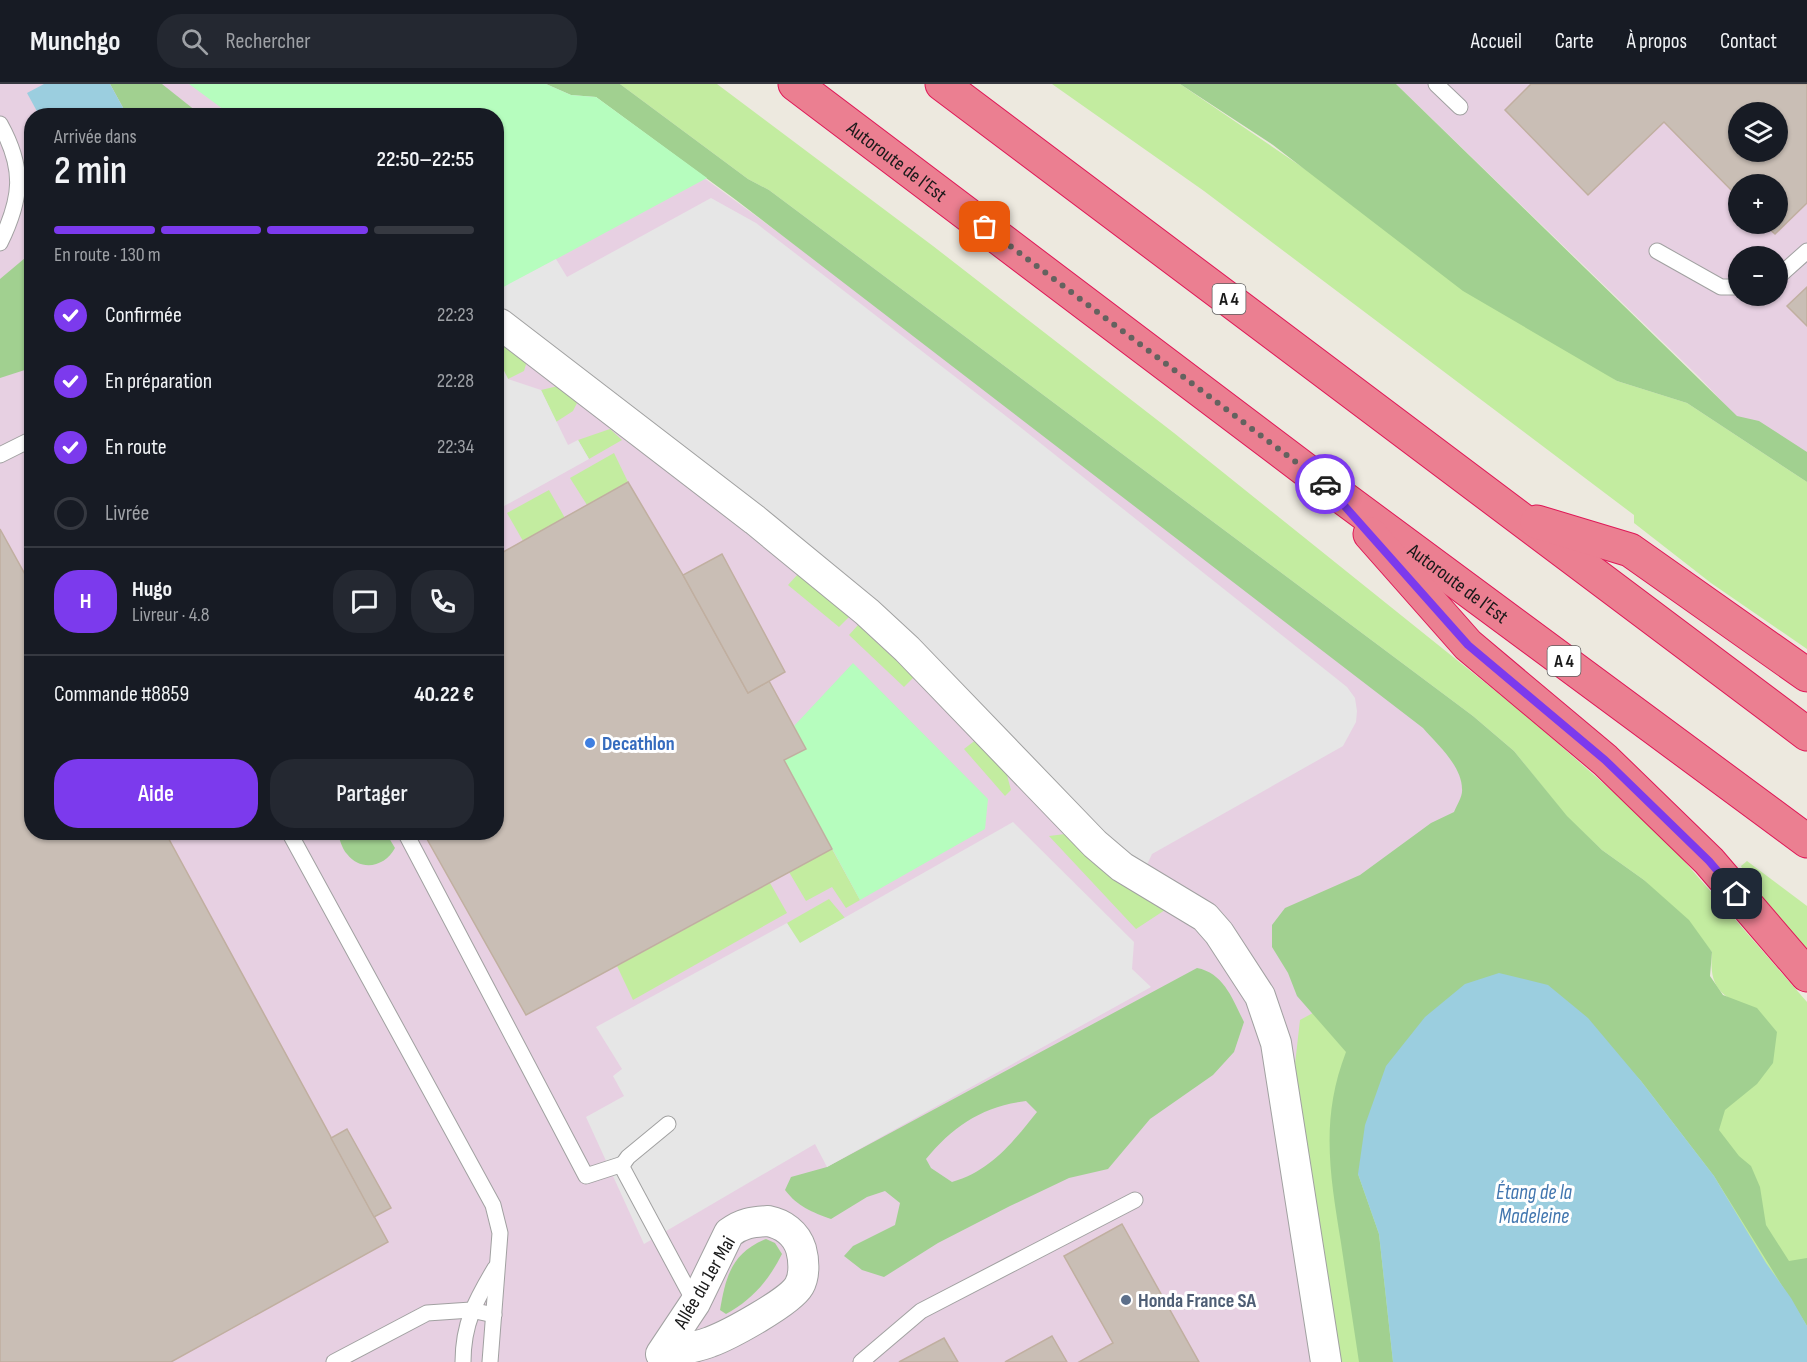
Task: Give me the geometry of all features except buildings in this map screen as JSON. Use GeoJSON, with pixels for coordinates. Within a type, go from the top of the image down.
{"type":"FeatureCollection","features":[{"type":"Feature","properties":{"kind":"highway","name":"Autoroute de l’Est"},"geometry":{"type":"LineString","coordinates":[[795,84],[1327,486],[1807,841]]}},
{"type":"Feature","properties":{"kind":"highway","name":"A 4"},"geometry":{"type":"LineString","coordinates":[[942,84],[1807,734]]}},
{"type":"Feature","properties":{"kind":"highway"},"geometry":{"type":"LineString","coordinates":[[1327,486],[1468,645],[1605,760],[1709,861],[1807,975]]}},
{"type":"Feature","properties":{"kind":"highway"},"geometry":{"type":"LineString","coordinates":[[1515,515],[1630,550],[1807,675]]}},
{"type":"Feature","properties":{"kind":"street"},"geometry":{"type":"LineString","coordinates":[[504,327],[822,573],[907,649],[1095,844],[1122,867],[1205,917],[1219,933],[1260,996],[1276,1044],[1326,1362]]}},
{"type":"Feature","properties":{"kind":"street","name":"Allée du 1er Mai"},"geometry":{"type":"LineString","coordinates":[[750,1222],[781,1224],[794,1236],[801,1249],[804,1266],[801,1282],[795,1293],[774,1308],[719,1337],[702,1354],[654,1358],[695,1303],[729,1233],[739,1225],[750,1222]]}},
{"type":"Feature","properties":{"kind":"lane"},"geometry":{"type":"LineString","coordinates":[[1436,84],[1460,107]]}},
{"type":"Feature","properties":{"kind":"lane"},"geometry":{"type":"LineString","coordinates":[[0,124],[18,169],[15,213],[0,243]]}},
{"type":"Feature","properties":{"kind":"lane"},"geometry":{"type":"LineString","coordinates":[[1657,251],[1721,287],[1728,287]]}},
{"type":"Feature","properties":{"kind":"lane"},"geometry":{"type":"LineString","coordinates":[[1788,268],[1807,251]]}},
{"type":"Feature","properties":{"kind":"lane"},"geometry":{"type":"LineString","coordinates":[[0,455],[24,443]]}},
{"type":"Feature","properties":{"kind":"lane"},"geometry":{"type":"LineString","coordinates":[[293,840],[493,1205],[500,1233],[490,1362]]}},
{"type":"Feature","properties":{"kind":"lane"},"geometry":{"type":"LineString","coordinates":[[409,840],[586,1176],[623,1164],[668,1124]]}},
{"type":"Feature","properties":{"kind":"lane"},"geometry":{"type":"LineString","coordinates":[[623,1164],[623,1169],[695,1303]]}},
{"type":"Feature","properties":{"kind":"lane"},"geometry":{"type":"LineString","coordinates":[[861,1362],[921,1311],[1135,1200]]}},
{"type":"Feature","properties":{"kind":"lane"},"geometry":{"type":"LineString","coordinates":[[463,1362],[463,1343],[471,1310],[497,1265]]}},
{"type":"Feature","properties":{"kind":"lane"},"geometry":{"type":"LineString","coordinates":[[334,1362],[427,1313],[471,1310],[494,1315]]}},
{"type":"Feature","properties":{"kind":"shaded area"},"geometry":{"type":"Polygon","coordinates":[[[0,84],[576,84],[1161,513],[1599,859],[1353,1362],[0,1362],[0,84]]]}},
{"type":"Feature","properties":{"kind":"shaded area"},"geometry":{"type":"Polygon","coordinates":[[[1396,84],[1807,84],[1807,469],[1750,431],[1699,377],[1396,84]]]}},
{"type":"Feature","properties":{"kind":"shaded area"},"geometry":{"type":"Polygon","coordinates":[[[711,198],[756,223],[1015,423],[1347,687],[1355,698],[1357,711],[1356,722],[1343,746],[1152,854],[1145,869],[504,310],[504,287],[556,259],[567,277],[711,198]]]}},
{"type":"Feature","properties":{"kind":"shaded area"},"geometry":{"type":"Polygon","coordinates":[[[504,371],[508,379],[541,390],[568,445],[578,440],[589,459],[504,506],[504,371]]]}},
{"type":"Feature","properties":{"kind":"shaded area"},"geometry":{"type":"Polygon","coordinates":[[[1013,822],[1134,942],[1132,969],[1151,987],[827,1167],[815,1144],[644,1244],[586,1117],[624,1096],[613,1076],[622,1069],[596,1027],[787,923],[800,943],[1013,822]]]}},
{"type":"Feature","properties":{"kind":"green space"},"geometry":{"type":"Polygon","coordinates":[[[110,84],[162,84],[192,108],[123,108],[110,84]]]}},
{"type":"Feature","properties":{"kind":"green space"},"geometry":{"type":"Polygon","coordinates":[[[189,84],[546,84],[571,95],[596,97],[707,178],[504,287],[504,108],[222,108],[189,84]]]}},
{"type":"Feature","properties":{"kind":"green space"},"geometry":{"type":"Polygon","coordinates":[[[546,84],[620,84],[748,179],[769,190],[1473,716],[1514,751],[1567,816],[1602,850],[1644,880],[1689,920],[1712,952],[1710,976],[1723,995],[1757,1008],[1777,1032],[1773,1063],[1757,1084],[1725,1110],[1719,1130],[1739,1156],[1751,1166],[1760,1187],[1766,1225],[1789,1261],[1807,1258],[1807,1326],[1714,1176],[1641,1081],[1614,1052],[1358,1174],[1379,1234],[1393,1362],[1359,1362],[1333,1194],[1330,1147],[1333,1101],[1346,1052],[1297,996],[1288,973],[1272,947],[1272,925],[1285,908],[1360,875],[1431,823],[1454,812],[1462,792],[1461,780],[1453,764],[1423,728],[736,200],[596,97],[571,95],[546,84]]]}},
{"type":"Feature","properties":{"kind":"green space"},"geometry":{"type":"Polygon","coordinates":[[[620,84],[717,84],[933,246],[1174,433],[1529,718],[1627,804],[1678,854],[1807,1002],[1807,1362],[1340,1362],[1295,1064],[1300,1020],[1521,900],[1767,1069],[1735,1001],[1722,992],[1714,981],[1712,952],[1644,880],[1602,850],[1567,817],[1514,751],[1473,716],[769,190],[748,179],[620,84]]]}},
{"type":"Feature","properties":{"kind":"green space"},"geometry":{"type":"Polygon","coordinates":[[[1052,84],[1180,84],[1617,381],[1687,403],[1807,482],[1807,649],[1711,583],[1634,523],[1634,515],[1204,191],[1052,84]]]}},
{"type":"Feature","properties":{"kind":"green space"},"geometry":{"type":"Polygon","coordinates":[[[1180,84],[1396,84],[1737,416],[1759,421],[1807,452],[1807,482],[1687,403],[1617,381],[1463,291],[1273,145],[1180,84]]]}},
{"type":"Feature","properties":{"kind":"green space"},"geometry":{"type":"Polygon","coordinates":[[[24,259],[24,370],[0,378],[0,279],[24,259]]]}},
{"type":"Feature","properties":{"kind":"green space"},"geometry":{"type":"Polygon","coordinates":[[[508,343],[527,361],[524,371],[508,379],[504,371],[504,345],[508,343]]]}},
{"type":"Feature","properties":{"kind":"green space"},"geometry":{"type":"Polygon","coordinates":[[[558,386],[577,403],[573,411],[556,422],[541,390],[558,386]]]}},
{"type":"Feature","properties":{"kind":"green space"},"geometry":{"type":"Polygon","coordinates":[[[610,429],[622,440],[589,459],[578,440],[610,429]]]}},
{"type":"Feature","properties":{"kind":"green space"},"geometry":{"type":"Polygon","coordinates":[[[614,453],[628,482],[587,505],[570,478],[614,453]]]}},
{"type":"Feature","properties":{"kind":"green space"},"geometry":{"type":"Polygon","coordinates":[[[549,490],[565,518],[523,541],[507,513],[549,490]]]}},
{"type":"Feature","properties":{"kind":"green space"},"geometry":{"type":"Polygon","coordinates":[[[798,574],[850,616],[839,627],[788,585],[798,574]]]}},
{"type":"Feature","properties":{"kind":"green space"},"geometry":{"type":"Polygon","coordinates":[[[858,625],[914,677],[904,687],[849,635],[858,625]]]}},
{"type":"Feature","properties":{"kind":"green space"},"geometry":{"type":"Polygon","coordinates":[[[853,663],[988,799],[985,829],[860,900],[784,760],[806,749],[794,726],[853,663]]]}},
{"type":"Feature","properties":{"kind":"green space"},"geometry":{"type":"Polygon","coordinates":[[[977,739],[1005,768],[1011,790],[1005,796],[964,749],[977,739]]]}},
{"type":"Feature","properties":{"kind":"green space"},"geometry":{"type":"Polygon","coordinates":[[[1065,834],[1111,877],[1165,910],[1136,929],[1049,836],[1065,834]]]}},
{"type":"Feature","properties":{"kind":"green space"},"geometry":{"type":"Polygon","coordinates":[[[340,840],[390,840],[395,848],[379,863],[366,865],[353,860],[342,847],[340,840]]]}},
{"type":"Feature","properties":{"kind":"green space"},"geometry":{"type":"Polygon","coordinates":[[[832,849],[860,900],[846,908],[832,887],[806,901],[789,872],[832,849]]]}},
{"type":"Feature","properties":{"kind":"green space"},"geometry":{"type":"Polygon","coordinates":[[[1747,861],[1807,906],[1807,950],[1748,881],[1741,866],[1747,861]]]}},
{"type":"Feature","properties":{"kind":"green space"},"geometry":{"type":"Polygon","coordinates":[[[770,883],[787,913],[633,1000],[617,966],[770,883]]]}},
{"type":"Feature","properties":{"kind":"green space"},"geometry":{"type":"Polygon","coordinates":[[[829,899],[845,918],[799,944],[787,923],[829,899]]]}},
{"type":"Feature","properties":{"kind":"green space"},"geometry":{"type":"Polygon","coordinates":[[[1197,968],[1214,975],[1221,981],[1244,1022],[1234,1052],[1213,1075],[1150,1119],[1108,1169],[1069,1178],[1010,1206],[938,1243],[884,1277],[862,1270],[844,1256],[853,1246],[895,1225],[900,1203],[885,1191],[867,1197],[831,1219],[800,1205],[785,1190],[791,1177],[827,1167],[1197,968]],[[1026,1101],[983,1113],[958,1127],[926,1159],[931,1168],[952,1182],[966,1177],[990,1163],[1000,1154],[1037,1112],[1026,1101]]]}},
{"type":"Feature","properties":{"kind":"green space"},"geometry":{"type":"Polygon","coordinates":[[[766,1239],[775,1243],[782,1254],[759,1288],[726,1314],[720,1310],[732,1267],[745,1251],[766,1239]]]}},
{"type":"Feature","properties":{"kind":"water"},"geometry":{"type":"Polygon","coordinates":[[[44,84],[110,84],[123,108],[35,108],[27,93],[44,84]]]}},
{"type":"Feature","properties":{"kind":"water","name":"Étang de la Madeleine"},"geometry":{"type":"Polygon","coordinates":[[[1499,973],[1548,985],[1588,1018],[1641,1081],[1714,1176],[1766,1263],[1791,1298],[1807,1326],[1807,1362],[1393,1362],[1379,1234],[1358,1174],[1365,1125],[1386,1066],[1425,1017],[1465,984],[1499,973]]]}},
{"type":"Feature","properties":{"kind":"way so far"},"geometry":{"type":"LineString","coordinates":[[985,227],[1325,484]]}},
{"type":"Feature","properties":{"kind":"place","name":"Decathlon"},"geometry":{"type":"Point","coordinates":[590,743]}},
{"type":"Feature","properties":{"kind":"place","name":"Honda France SA"},"geometry":{"type":"Point","coordinates":[1126,1300]}},
{"type":"Feature","properties":{"kind":"route"},"geometry":{"type":"LineString","coordinates":[[1325,484],[1468,645],[1605,760],[1709,861],[1737,894]]}}]}
